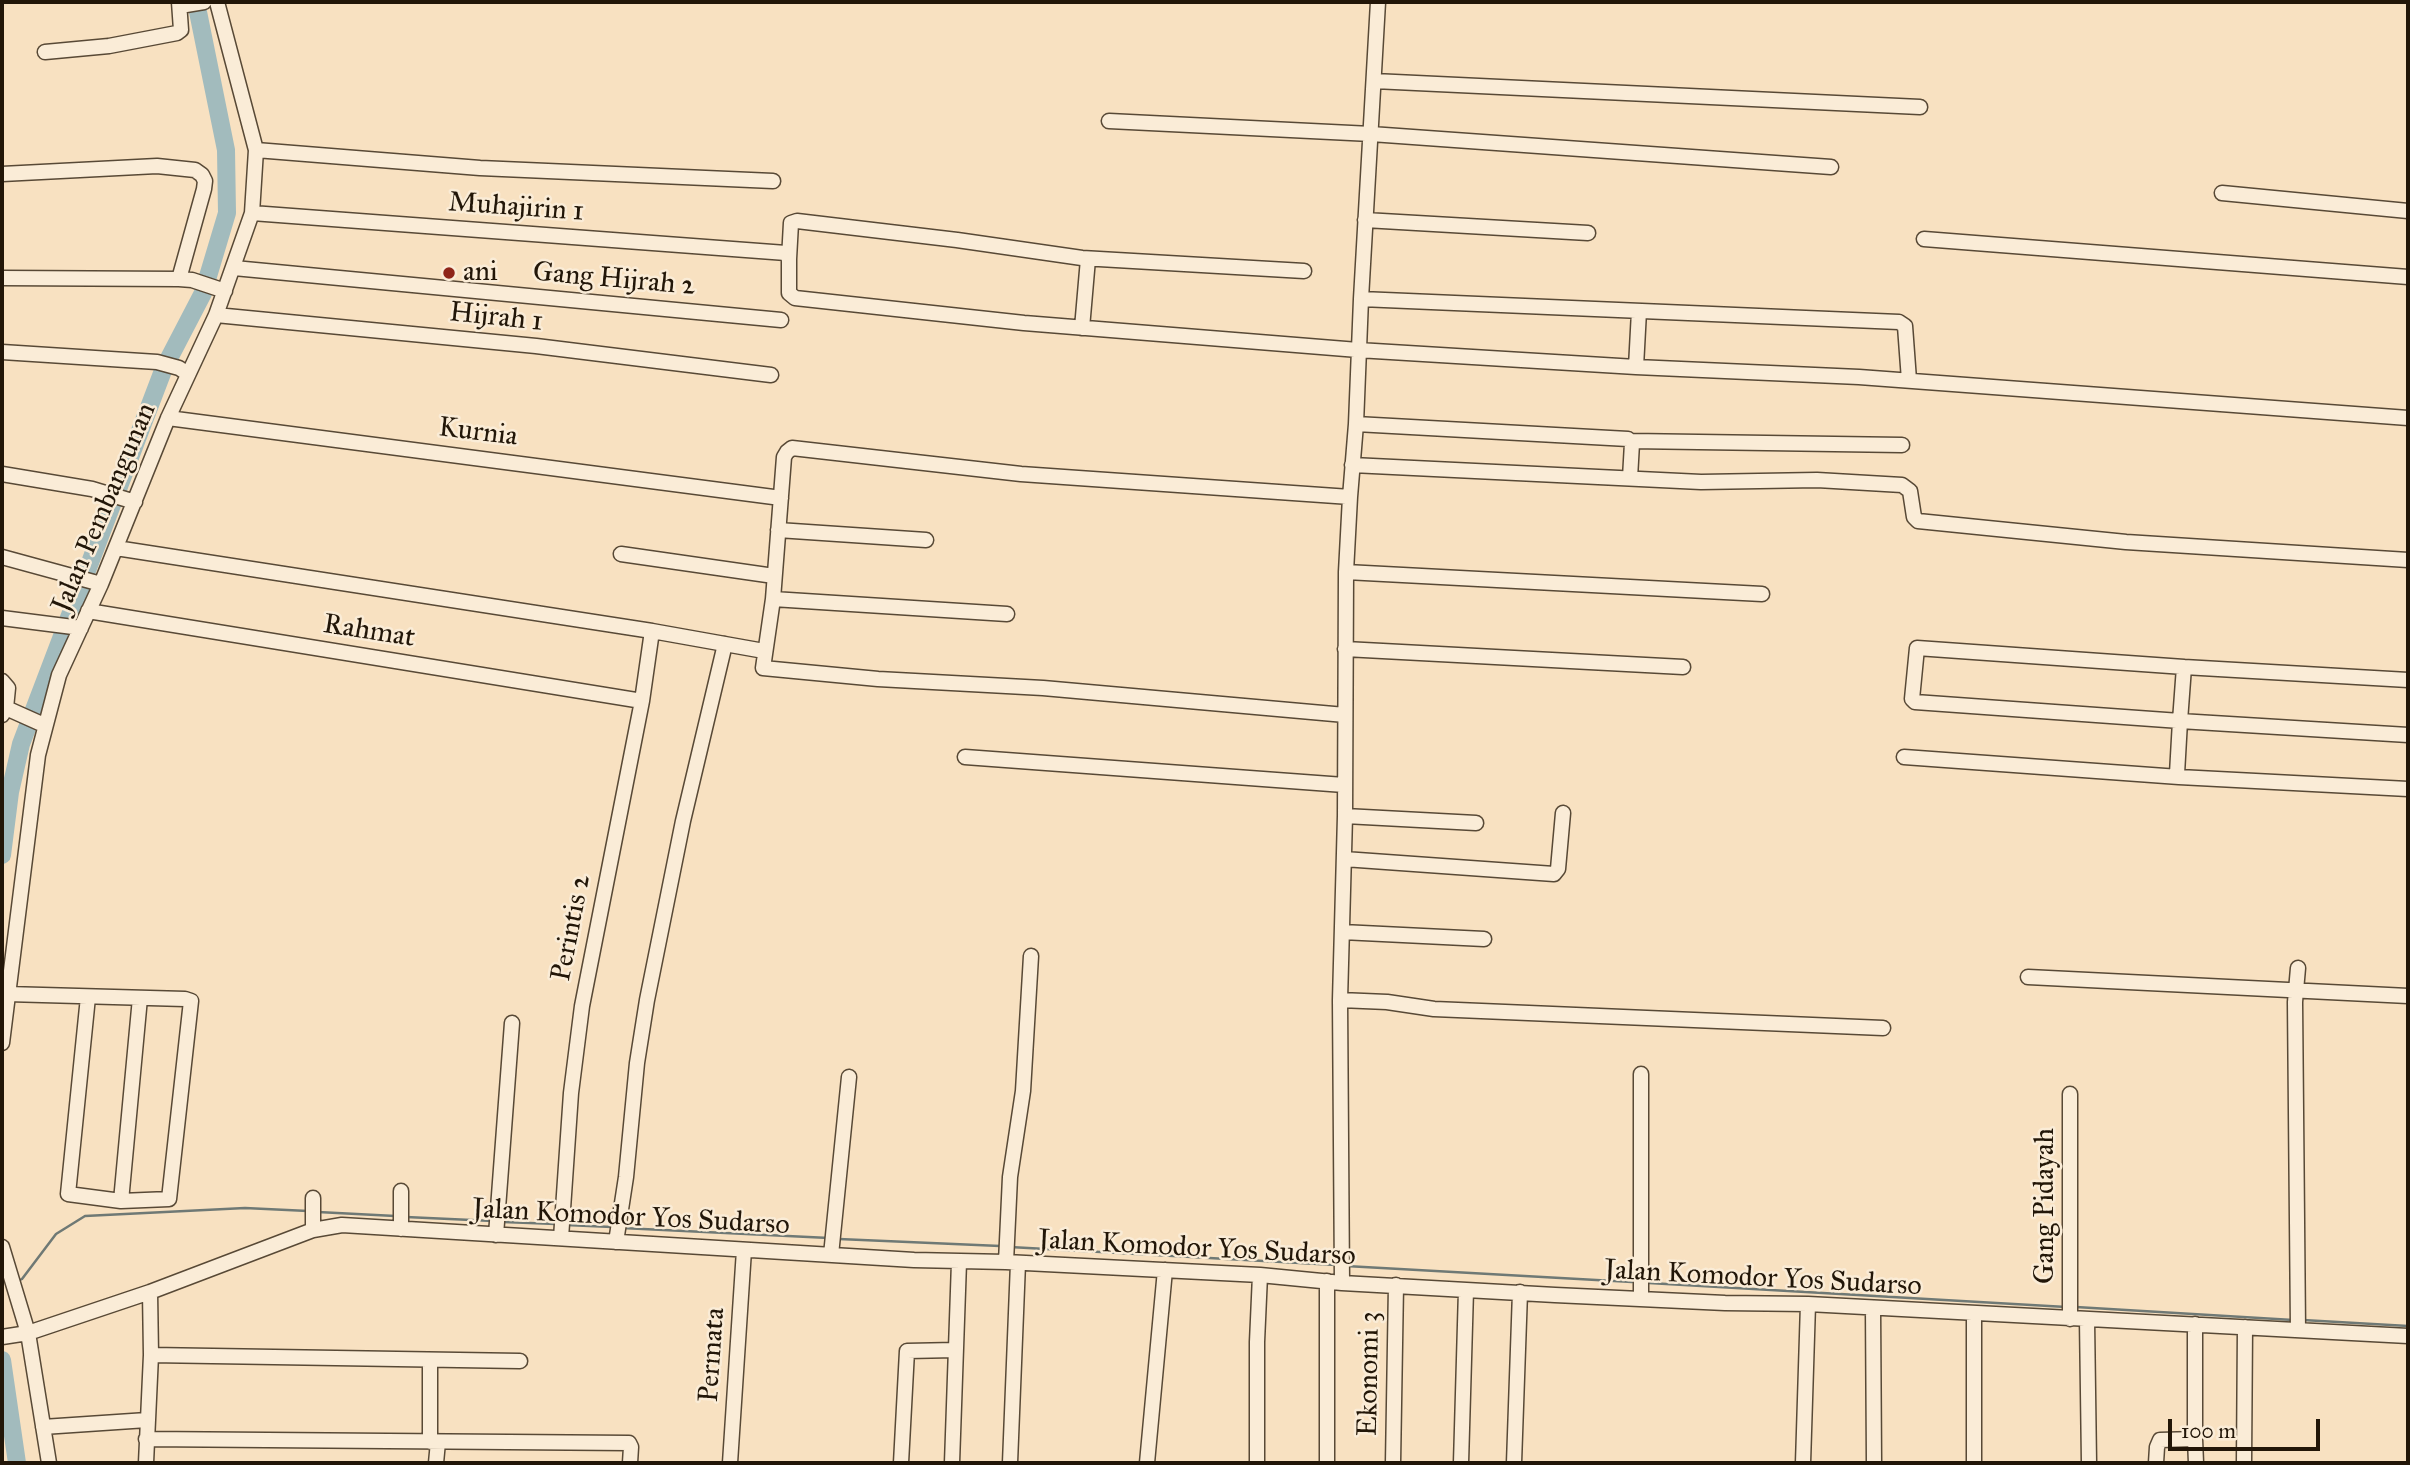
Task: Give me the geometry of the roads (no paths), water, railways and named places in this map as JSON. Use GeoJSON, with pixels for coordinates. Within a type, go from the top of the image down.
{"type":"FeatureCollection","features":[{"type":"Feature","properties":{"kind":"street"},"geometry":{"type":"LineString","coordinates":[[46,52],[109,46],[177,33],[181,30],[183,4],[204,2]]}},
{"type":"Feature","properties":{"kind":"street","name":"Jalan Pembangunan"},"geometry":{"type":"LineString","coordinates":[[2,1043],[40,724],[76,628],[88,611],[96,583],[116,548],[130,500],[169,418],[183,371],[216,314],[219,289],[234,268],[252,213],[256,150],[217,2]]}},
{"type":"Feature","properties":{"kind":"street"},"geometry":{"type":"LineString","coordinates":[[1326,1463],[1337,1279],[1342,1252],[1340,1000],[1345,816],[1346,572],[1378,2]]}},
{"type":"Feature","properties":{"kind":"street"},"geometry":{"type":"LineString","coordinates":[[1374,81],[1920,107]]}},
{"type":"Feature","properties":{"kind":"street"},"geometry":{"type":"LineString","coordinates":[[1109,121],[1371,134],[1831,167]]}},
{"type":"Feature","properties":{"kind":"street"},"geometry":{"type":"LineString","coordinates":[[256,150],[480,168],[773,181]]}},
{"type":"Feature","properties":{"kind":"street"},"geometry":{"type":"LineString","coordinates":[[2,174],[157,166],[195,170],[205,181],[185,280]]}},
{"type":"Feature","properties":{"kind":"street"},"geometry":{"type":"LineString","coordinates":[[2222,192],[2408,211]]}},
{"type":"Feature","properties":{"kind":"street","name":"Muhajirin 1"},"geometry":{"type":"LineString","coordinates":[[252,213],[783,256]]}},
{"type":"Feature","properties":{"kind":"street"},"geometry":{"type":"LineString","coordinates":[[1304,271],[1088,259],[797,220],[791,223],[783,256],[789,293],[795,298],[1082,328],[1358,350],[1909,380],[2408,418]]}},
{"type":"Feature","properties":{"kind":"street"},"geometry":{"type":"LineString","coordinates":[[1365,220],[1588,233]]}},
{"type":"Feature","properties":{"kind":"street"},"geometry":{"type":"LineString","coordinates":[[1924,239],[2408,277]]}},
{"type":"Feature","properties":{"kind":"street"},"geometry":{"type":"LineString","coordinates":[[1082,328],[1088,259]]}},
{"type":"Feature","properties":{"kind":"street","name":"Gang Hijrah 2"},"geometry":{"type":"LineString","coordinates":[[234,268],[781,320]]}},
{"type":"Feature","properties":{"kind":"street"},"geometry":{"type":"LineString","coordinates":[[2,278],[185,280],[219,289]]}},
{"type":"Feature","properties":{"kind":"street"},"geometry":{"type":"LineString","coordinates":[[1361,299],[1899,322],[1905,326],[1909,380]]}},
{"type":"Feature","properties":{"kind":"street"},"geometry":{"type":"LineString","coordinates":[[1636,367],[1639,311]]}},
{"type":"Feature","properties":{"kind":"street","name":"Hijrah 1"},"geometry":{"type":"LineString","coordinates":[[216,314],[536,346],[771,375]]}},
{"type":"Feature","properties":{"kind":"street"},"geometry":{"type":"LineString","coordinates":[[2,352],[157,362],[183,371]]}},
{"type":"Feature","properties":{"kind":"street","name":"Kurnia"},"geometry":{"type":"LineString","coordinates":[[169,418],[781,498]]}},
{"type":"Feature","properties":{"kind":"street"},"geometry":{"type":"LineString","coordinates":[[1356,424],[1623,438],[1631,441],[1902,445]]}},
{"type":"Feature","properties":{"kind":"street"},"geometry":{"type":"LineString","coordinates":[[1630,478],[1631,441]]}},
{"type":"Feature","properties":{"kind":"street"},"geometry":{"type":"LineString","coordinates":[[1345,715],[1043,688],[877,679],[763,668],[773,599],[785,457],[792,448],[1021,474],[1350,497]]}},
{"type":"Feature","properties":{"kind":"street"},"geometry":{"type":"LineString","coordinates":[[1352,465],[1701,482],[1817,480],[1902,485],[1910,491],[1917,521],[2126,542],[2408,560]]}},
{"type":"Feature","properties":{"kind":"street"},"geometry":{"type":"LineString","coordinates":[[2,474],[102,491],[130,500]]}},
{"type":"Feature","properties":{"kind":"street"},"geometry":{"type":"LineString","coordinates":[[778,530],[926,540]]}},
{"type":"Feature","properties":{"kind":"street"},"geometry":{"type":"LineString","coordinates":[[116,548],[652,631],[764,651]]}},
{"type":"Feature","properties":{"kind":"street"},"geometry":{"type":"LineString","coordinates":[[621,554],[774,576]]}},
{"type":"Feature","properties":{"kind":"street"},"geometry":{"type":"LineString","coordinates":[[2,557],[96,583]]}},
{"type":"Feature","properties":{"kind":"street"},"geometry":{"type":"LineString","coordinates":[[1346,572],[1762,594]]}},
{"type":"Feature","properties":{"kind":"street"},"geometry":{"type":"LineString","coordinates":[[773,599],[1007,614]]}},
{"type":"Feature","properties":{"kind":"street","name":"Rahmat"},"geometry":{"type":"LineString","coordinates":[[88,611],[642,701]]}},
{"type":"Feature","properties":{"kind":"street"},"geometry":{"type":"LineString","coordinates":[[2,618],[76,628]]}},
{"type":"Feature","properties":{"kind":"street","name":"Perintis 2"},"geometry":{"type":"LineString","coordinates":[[561,1233],[582,1006],[642,701],[652,631]]}},
{"type":"Feature","properties":{"kind":"street"},"geometry":{"type":"LineString","coordinates":[[617,1237],[647,1000],[682,821],[725,644]]}},
{"type":"Feature","properties":{"kind":"street"},"geometry":{"type":"LineString","coordinates":[[2408,680],[1918,647],[1912,699],[1916,703],[2408,736]]}},
{"type":"Feature","properties":{"kind":"street"},"geometry":{"type":"LineString","coordinates":[[1345,649],[1683,667]]}},
{"type":"Feature","properties":{"kind":"street"},"geometry":{"type":"LineString","coordinates":[[2179,777],[2184,667]]}},
{"type":"Feature","properties":{"kind":"street"},"geometry":{"type":"LineString","coordinates":[[2,681],[8,688],[7,712],[40,724]]}},
{"type":"Feature","properties":{"kind":"street"},"geometry":{"type":"LineString","coordinates":[[965,757],[1344,785]]}},
{"type":"Feature","properties":{"kind":"street"},"geometry":{"type":"LineString","coordinates":[[1904,757],[2179,777],[2408,789]]}},
{"type":"Feature","properties":{"kind":"street"},"geometry":{"type":"LineString","coordinates":[[1344,859],[1554,874],[1558,869],[1563,813]]}},
{"type":"Feature","properties":{"kind":"street"},"geometry":{"type":"LineString","coordinates":[[1345,816],[1476,823]]}},
{"type":"Feature","properties":{"kind":"street"},"geometry":{"type":"LineString","coordinates":[[1342,932],[1483,939]]}},
{"type":"Feature","properties":{"kind":"street"},"geometry":{"type":"LineString","coordinates":[[1010,1463],[1010,1177],[1023,1091],[1031,956]]}},
{"type":"Feature","properties":{"kind":"street"},"geometry":{"type":"LineString","coordinates":[[2298,968],[2298,1323]]}},
{"type":"Feature","properties":{"kind":"street"},"geometry":{"type":"LineString","coordinates":[[2028,977],[2408,996]]}},
{"type":"Feature","properties":{"kind":"street"},"geometry":{"type":"LineString","coordinates":[[7,994],[185,999],[192,1002],[170,1197],[164,1201],[71,1196],[67,1190],[89,997]]}},
{"type":"Feature","properties":{"kind":"street"},"geometry":{"type":"LineString","coordinates":[[121,1200],[140,998]]}},
{"type":"Feature","properties":{"kind":"street"},"geometry":{"type":"LineString","coordinates":[[1340,1000],[1387,1002],[1434,1009],[1883,1028]]}},
{"type":"Feature","properties":{"kind":"street"},"geometry":{"type":"LineString","coordinates":[[496,1230],[512,1023]]}},
{"type":"Feature","properties":{"kind":"street"},"geometry":{"type":"LineString","coordinates":[[1641,1074],[1641,1298]]}},
{"type":"Feature","properties":{"kind":"street"},"geometry":{"type":"LineString","coordinates":[[831,1250],[849,1077]]}},
{"type":"Feature","properties":{"kind":"street","name":"Gang Pidayah"},"geometry":{"type":"LineString","coordinates":[[2070,1094],[2070,1315]]}},
{"type":"Feature","properties":{"kind":"street"},"geometry":{"type":"LineString","coordinates":[[401,1191],[401,1221]]}},
{"type":"Feature","properties":{"kind":"street","name":"Jalan Komodor Yos Sudarso"},"geometry":{"type":"LineString","coordinates":[[7,1336],[28,1333],[150,1292],[313,1213],[342,1225],[401,1221],[617,1237],[744,1250],[831,1250],[959,1262],[1010,1259],[1337,1279],[1466,1290],[1725,1303],[1808,1304],[1974,1314],[2070,1315],[2087,1320],[2245,1327],[2298,1323],[2408,1336]]}},
{"type":"Feature","properties":{"kind":"street"},"geometry":{"type":"LineString","coordinates":[[2,1247],[28,1333],[49,1463]]}},
{"type":"Feature","properties":{"kind":"street","name":"Permata"},"geometry":{"type":"LineString","coordinates":[[730,1463],[744,1250]]}},
{"type":"Feature","properties":{"kind":"street"},"geometry":{"type":"LineString","coordinates":[[952,1463],[959,1262]]}},
{"type":"Feature","properties":{"kind":"street"},"geometry":{"type":"LineString","coordinates":[[1147,1463],[1165,1270]]}},
{"type":"Feature","properties":{"kind":"street"},"geometry":{"type":"LineString","coordinates":[[1257,1463],[1260,1275]]}},
{"type":"Feature","properties":{"kind":"street","name":"Ekonomi 3"},"geometry":{"type":"LineString","coordinates":[[1393,1463],[1396,1285]]}},
{"type":"Feature","properties":{"kind":"street"},"geometry":{"type":"LineString","coordinates":[[1461,1463],[1466,1290]]}},
{"type":"Feature","properties":{"kind":"street"},"geometry":{"type":"LineString","coordinates":[[146,1463],[150,1292]]}},
{"type":"Feature","properties":{"kind":"street"},"geometry":{"type":"LineString","coordinates":[[1514,1463],[1520,1292]]}},
{"type":"Feature","properties":{"kind":"street"},"geometry":{"type":"LineString","coordinates":[[1803,1463],[1808,1304]]}},
{"type":"Feature","properties":{"kind":"street"},"geometry":{"type":"LineString","coordinates":[[1873,1308],[1874,1463]]}},
{"type":"Feature","properties":{"kind":"street"},"geometry":{"type":"LineString","coordinates":[[1974,1314],[1974,1463]]}},
{"type":"Feature","properties":{"kind":"street"},"geometry":{"type":"LineString","coordinates":[[2087,1320],[2089,1463]]}},
{"type":"Feature","properties":{"kind":"street"},"geometry":{"type":"LineString","coordinates":[[2195,1324],[2196,1463]]}},
{"type":"Feature","properties":{"kind":"street"},"geometry":{"type":"LineString","coordinates":[[2244,1463],[2245,1327]]}},
{"type":"Feature","properties":{"kind":"street"},"geometry":{"type":"LineString","coordinates":[[901,1463],[907,1351],[956,1350]]}},
{"type":"Feature","properties":{"kind":"street"},"geometry":{"type":"LineString","coordinates":[[150,1355],[520,1361]]}},
{"type":"Feature","properties":{"kind":"street"},"geometry":{"type":"LineString","coordinates":[[430,1360],[436,1463]]}},
{"type":"Feature","properties":{"kind":"street"},"geometry":{"type":"LineString","coordinates":[[43,1427],[146,1420]]}},
{"type":"Feature","properties":{"kind":"street"},"geometry":{"type":"LineString","coordinates":[[146,1439],[629,1443],[630,1463]]}},
{"type":"Feature","properties":{"kind":"street"},"geometry":{"type":"LineString","coordinates":[[2156,1463],[2160,1440],[2195,1439]]}},
{"type":"Feature","properties":{"kind":"waterway"},"geometry":{"type":"LineString","coordinates":[[2,855],[10,792],[21,744],[164,368],[203,293],[227,213],[226,150],[196,2]]}},
{"type":"Feature","properties":{"kind":"waterway"},"geometry":{"type":"LineString","coordinates":[[18,1281],[56,1234],[85,1216],[245,1208],[308,1211]]}},
{"type":"Feature","properties":{"kind":"waterway"},"geometry":{"type":"LineString","coordinates":[[318,1212],[395,1216]]}},
{"type":"Feature","properties":{"kind":"waterway"},"geometry":{"type":"LineString","coordinates":[[406,1217],[493,1221]]}},
{"type":"Feature","properties":{"kind":"waterway"},"geometry":{"type":"LineString","coordinates":[[503,1222],[556,1224]]}},
{"type":"Feature","properties":{"kind":"waterway"},"geometry":{"type":"LineString","coordinates":[[566,1225],[612,1227]]}},
{"type":"Feature","properties":{"kind":"waterway"},"geometry":{"type":"LineString","coordinates":[[622,1228],[829,1238]]}},
{"type":"Feature","properties":{"kind":"waterway"},"geometry":{"type":"LineString","coordinates":[[839,1239],[1000,1246]]}},
{"type":"Feature","properties":{"kind":"waterway"},"geometry":{"type":"LineString","coordinates":[[1010,1247],[1336,1265]]}},
{"type":"Feature","properties":{"kind":"waterway"},"geometry":{"type":"LineString","coordinates":[[1346,1266],[1632,1282]]}},
{"type":"Feature","properties":{"kind":"waterway"},"geometry":{"type":"LineString","coordinates":[[1649,1283],[2066,1307]]}},
{"type":"Feature","properties":{"kind":"waterway"},"geometry":{"type":"LineString","coordinates":[[2076,1307],[2293,1320]]}},
{"type":"Feature","properties":{"kind":"waterway"},"geometry":{"type":"LineString","coordinates":[[2303,1320],[2408,1326]]}},
{"type":"Feature","properties":{"kind":"waterway"},"geometry":{"type":"LineString","coordinates":[[2,1360],[17,1463]]}},
{"type":"Feature","properties":{"kind":"place","name":"ani"},"geometry":{"type":"Point","coordinates":[449,273]}}]}
